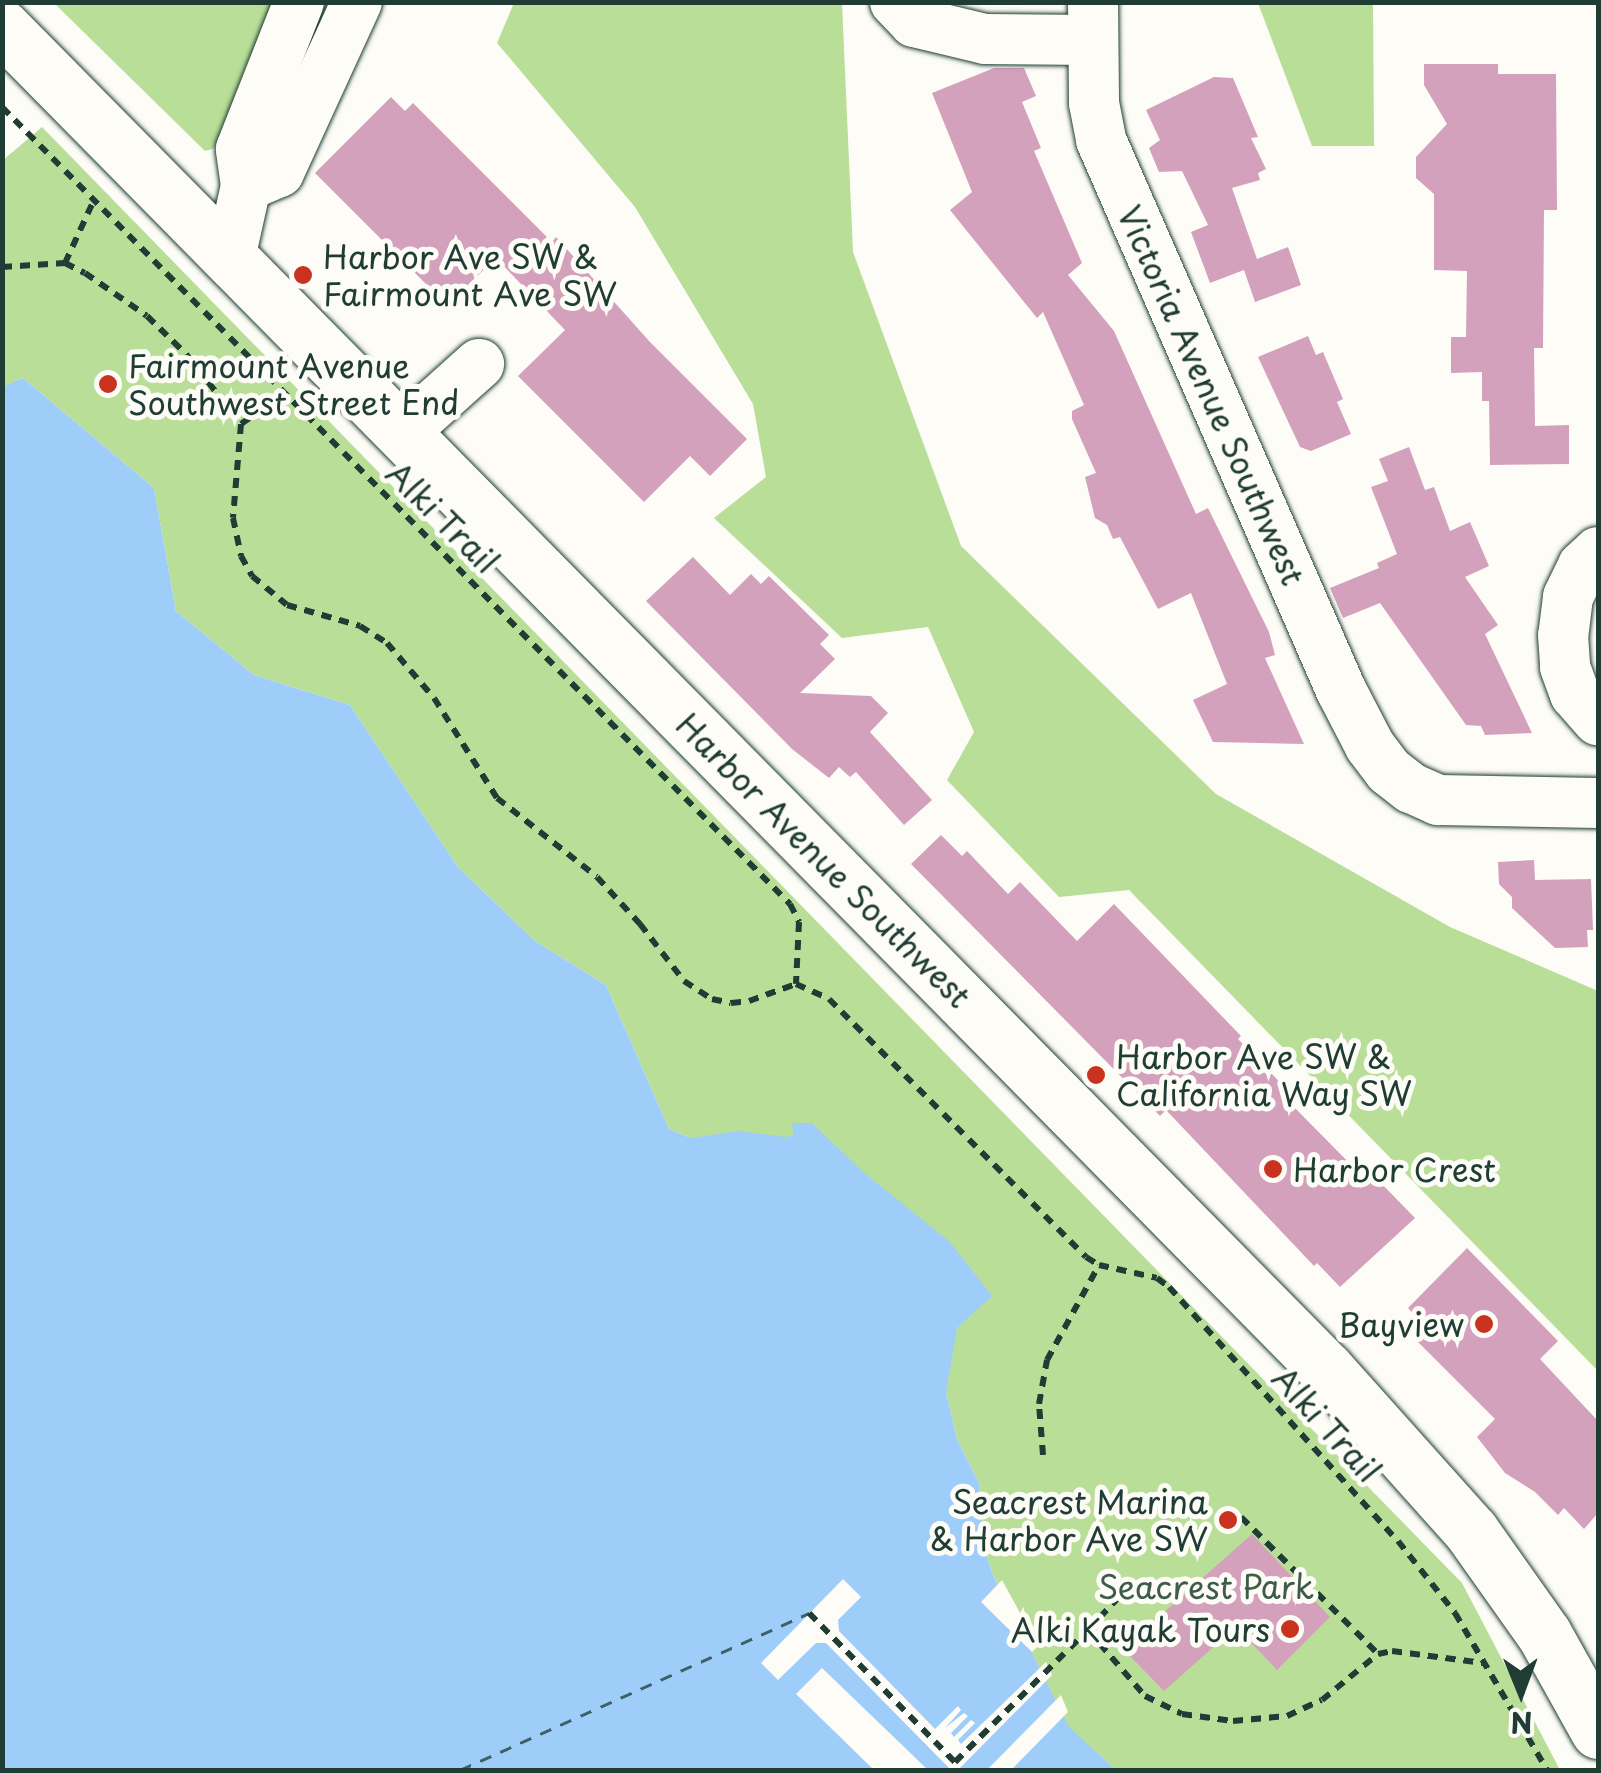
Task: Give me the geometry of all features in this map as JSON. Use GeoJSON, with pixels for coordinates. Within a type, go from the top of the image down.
{"type":"FeatureCollection","features":[{"type":"Feature","properties":{"kind":"main road","name":"Harbor Avenue Southwest"},"geometry":{"type":"LineString","coordinates":[[2,28],[1328,1370],[1471,1531],[1544,1634],[1598,1731]]}},
{"type":"Feature","properties":{"kind":"street"},"geometry":{"type":"LineString","coordinates":[[230,258],[246,186],[242,149],[299,2]]}},
{"type":"Feature","properties":{"kind":"street"},"geometry":{"type":"LineString","coordinates":[[246,186],[279,172],[358,2]]}},
{"type":"Feature","properties":{"kind":"street"},"geometry":{"type":"LineString","coordinates":[[904,12],[985,39],[1092,21]]}},
{"type":"Feature","properties":{"kind":"street","name":"Victoria Avenue Southwest"},"geometry":{"type":"LineString","coordinates":[[1092,21],[1101,140],[1341,690],[1389,771],[1411,788],[1438,800],[1598,803]]}},
{"type":"Feature","properties":{"kind":"street"},"geometry":{"type":"LineString","coordinates":[[402,434],[479,364]]}},
{"type":"Feature","properties":{"kind":"street"},"geometry":{"type":"LineString","coordinates":[[1598,552],[1583,566],[1568,598],[1563,635],[1565,667],[1575,694],[1598,720]]}},
{"type":"Feature","properties":{"kind":"path","name":"Alki Trail"},"geometry":{"type":"LineString","coordinates":[[2,107],[790,904],[799,922],[796,984]]}},
{"type":"Feature","properties":{"kind":"path"},"geometry":{"type":"LineString","coordinates":[[65,263],[94,200]]}},
{"type":"Feature","properties":{"kind":"path"},"geometry":{"type":"LineString","coordinates":[[2,267],[65,263],[106,284],[170,336],[241,424],[243,438],[234,492],[236,538],[252,576],[287,605],[360,626],[387,642],[434,698],[497,798],[597,878],[695,990],[731,1002],[749,1001],[796,984],[829,998],[1099,1265],[1047,1360],[1039,1404],[1043,1455]]}},
{"type":"Feature","properties":{"kind":"path"},"geometry":{"type":"LineString","coordinates":[[241,424],[285,392]]}},
{"type":"Feature","properties":{"kind":"path","name":"Alki Trail"},"geometry":{"type":"LineString","coordinates":[[1099,1265],[1140,1272],[1170,1287],[1398,1541],[1455,1612],[1547,1770]]}},
{"type":"Feature","properties":{"kind":"path"},"geometry":{"type":"LineString","coordinates":[[1072,1298],[1080,1305]]}},
{"type":"Feature","properties":{"kind":"path"},"geometry":{"type":"LineString","coordinates":[[1241,1517],[1378,1654]]}},
{"type":"Feature","properties":{"kind":"path"},"geometry":{"type":"LineString","coordinates":[[809,1613],[955,1762],[1119,1598]]}},
{"type":"Feature","properties":{"kind":"path"},"geometry":{"type":"LineString","coordinates":[[1088,1630],[1157,1706],[1233,1721],[1268,1720],[1306,1709],[1378,1654],[1408,1650],[1482,1663]]}},
{"type":"Feature","properties":{"kind":"green space"},"geometry":{"type":"Polygon","coordinates":[[[54,3],[272,3],[233,117],[213,149],[205,151],[54,3]]]}},
{"type":"Feature","properties":{"kind":"green space"},"geometry":{"type":"Polygon","coordinates":[[[514,3],[842,3],[853,252],[961,546],[1216,794],[1450,927],[1598,991],[1598,1371],[1129,890],[1059,897],[947,780],[974,732],[928,627],[842,638],[714,518],[766,477],[753,404],[635,207],[497,43],[514,3]]]}},
{"type":"Feature","properties":{"kind":"green space"},"geometry":{"type":"Polygon","coordinates":[[[1258,3],[1373,3],[1374,146],[1312,146],[1258,3]]]}},
{"type":"Feature","properties":{"kind":"green space","name":"Seacrest Park"},"geometry":{"type":"Polygon","coordinates":[[[42,127],[1462,1583],[1560,1770],[1116,1770],[1069,1728],[993,1575],[982,1542],[979,1483],[957,1439],[946,1392],[691,1138],[669,1129],[606,985],[535,941],[458,867],[350,705],[254,675],[176,611],[154,488],[23,378],[3,387],[2,161],[42,127]]]}},
{"type":"Feature","properties":{"kind":"water"},"geometry":{"type":"Polygon","coordinates":[[[23,378],[154,488],[176,611],[254,675],[350,705],[458,867],[535,941],[606,985],[669,1129],[691,1138],[738,1131],[786,1137],[794,1135],[792,1123],[812,1123],[862,1171],[950,1242],[992,1296],[957,1328],[946,1392],[957,1439],[979,1483],[982,1542],[993,1575],[1069,1727],[1116,1770],[3,1770],[2,387],[23,378]]]}},
{"type":"Feature","properties":{"kind":"pier"},"geometry":{"type":"Polygon","coordinates":[[[843,1579],[861,1597],[838,1620],[839,1631],[935,1729],[958,1706],[961,1710],[945,1728],[964,1713],[968,1716],[951,1733],[954,1737],[971,1720],[975,1723],[958,1740],[961,1744],[1046,1662],[1052,1675],[958,1770],[951,1770],[826,1643],[816,1643],[778,1680],[761,1663],[843,1579]]]}},
{"type":"Feature","properties":{"kind":"pier"},"geometry":{"type":"Polygon","coordinates":[[[1002,1580],[1038,1646],[1032,1652],[981,1602],[1002,1580]]]}},
{"type":"Feature","properties":{"kind":"pier"},"geometry":{"type":"Polygon","coordinates":[[[822,1668],[928,1770],[874,1770],[796,1694],[822,1668]]]}},
{"type":"Feature","properties":{"kind":"pier"},"geometry":{"type":"Polygon","coordinates":[[[1061,1695],[1068,1712],[1011,1770],[987,1770],[1061,1695]]]}},
{"type":"Feature","properties":{"kind":"building"},"geometry":{"type":"Polygon","coordinates":[[[1424,64],[1498,64],[1498,74],[1556,74],[1557,210],[1544,210],[1543,348],[1534,348],[1535,426],[1569,425],[1569,464],[1490,465],[1489,401],[1482,401],[1482,372],[1451,373],[1451,337],[1466,337],[1467,271],[1434,270],[1434,194],[1416,178],[1416,157],[1447,124],[1424,85],[1424,64]]]}},
{"type":"Feature","properties":{"kind":"building"},"geometry":{"type":"Polygon","coordinates":[[[994,68],[1024,68],[1036,96],[1022,102],[1041,148],[1034,151],[1082,263],[1068,275],[1114,331],[1196,514],[1208,508],[1269,632],[1275,655],[1265,658],[1304,744],[1213,742],[1193,700],[1227,684],[1191,593],[1158,609],[1120,537],[1113,539],[1107,525],[1095,518],[1085,477],[1096,473],[1072,419],[1072,411],[1084,405],[1043,312],[1037,318],[950,210],[972,192],[932,93],[994,68]]]}},
{"type":"Feature","properties":{"kind":"building"},"geometry":{"type":"Polygon","coordinates":[[[1214,77],[1233,78],[1258,137],[1251,138],[1266,169],[1258,173],[1260,180],[1232,188],[1257,259],[1288,247],[1301,285],[1255,302],[1244,270],[1210,283],[1191,232],[1208,225],[1182,171],[1159,172],[1149,148],[1160,140],[1146,110],[1214,77]]]}},
{"type":"Feature","properties":{"kind":"building"},"geometry":{"type":"Polygon","coordinates":[[[391,97],[405,111],[413,103],[552,242],[556,237],[650,342],[747,439],[710,476],[690,456],[644,502],[518,376],[565,330],[496,258],[447,305],[315,173],[391,97]]]}},
{"type":"Feature","properties":{"kind":"building"},"geometry":{"type":"Polygon","coordinates":[[[1308,336],[1316,355],[1323,352],[1343,399],[1337,402],[1351,434],[1311,451],[1300,447],[1258,357],[1308,336]]]}},
{"type":"Feature","properties":{"kind":"building"},"geometry":{"type":"Polygon","coordinates":[[[1409,447],[1425,490],[1434,487],[1450,531],[1470,522],[1489,566],[1465,577],[1498,625],[1485,634],[1532,733],[1485,735],[1481,726],[1466,725],[1380,603],[1343,618],[1330,588],[1379,568],[1377,563],[1397,554],[1371,487],[1388,481],[1379,459],[1409,447]]]}},
{"type":"Feature","properties":{"kind":"building"},"geometry":{"type":"Polygon","coordinates":[[[693,557],[730,595],[751,574],[761,584],[769,576],[829,635],[820,644],[835,659],[800,693],[871,696],[888,713],[870,732],[932,800],[904,825],[856,772],[850,777],[839,767],[829,778],[792,749],[646,601],[693,557]]]}},
{"type":"Feature","properties":{"kind":"building"},"geometry":{"type":"Polygon","coordinates":[[[941,835],[962,856],[967,851],[1008,894],[1020,882],[1077,941],[1114,904],[1241,1036],[1238,1039],[1295,1098],[1290,1103],[1368,1182],[1374,1176],[1415,1218],[1340,1287],[1317,1263],[1314,1266],[1166,1110],[1160,1116],[911,864],[941,835]]]}},
{"type":"Feature","properties":{"kind":"building"},"geometry":{"type":"Polygon","coordinates":[[[1534,860],[1535,880],[1591,879],[1593,930],[1587,930],[1588,947],[1555,948],[1512,908],[1512,897],[1499,884],[1498,862],[1534,860]]]}},
{"type":"Feature","properties":{"kind":"building"},"geometry":{"type":"Polygon","coordinates":[[[1467,1248],[1558,1341],[1540,1359],[1598,1421],[1598,1513],[1584,1529],[1564,1508],[1558,1515],[1535,1492],[1505,1473],[1477,1437],[1495,1419],[1415,1339],[1426,1327],[1408,1308],[1467,1248]]]}},
{"type":"Feature","properties":{"kind":"building"},"geometry":{"type":"Polygon","coordinates":[[[1252,1534],[1330,1617],[1277,1670],[1236,1627],[1164,1691],[1130,1656],[1165,1619],[1161,1615],[1252,1534]]]}},
{"type":"Feature","properties":{"kind":"ferry route"},"geometry":{"type":"LineString","coordinates":[[460,1770],[809,1613]]}},
{"type":"Feature","properties":{"kind":"place","name":"Harbor Ave SW & Fairmount Ave SW"},"geometry":{"type":"Point","coordinates":[303,275]}},
{"type":"Feature","properties":{"kind":"place","name":"Fairmount Avenue Southwest Street End"},"geometry":{"type":"Point","coordinates":[108,384]}},
{"type":"Feature","properties":{"kind":"place","name":"Harbor Ave SW & California Way SW"},"geometry":{"type":"Point","coordinates":[1096,1075]}},
{"type":"Feature","properties":{"kind":"place","name":"Harbor Crest"},"geometry":{"type":"Point","coordinates":[1273,1169]}},
{"type":"Feature","properties":{"kind":"place","name":"Bayview"},"geometry":{"type":"Point","coordinates":[1484,1324]}},
{"type":"Feature","properties":{"kind":"place","name":"Seacrest Marina & Harbor Ave SW"},"geometry":{"type":"Point","coordinates":[1228,1520]}},
{"type":"Feature","properties":{"kind":"place","name":"Alki Kayak Tours"},"geometry":{"type":"Point","coordinates":[1290,1629]}}]}
